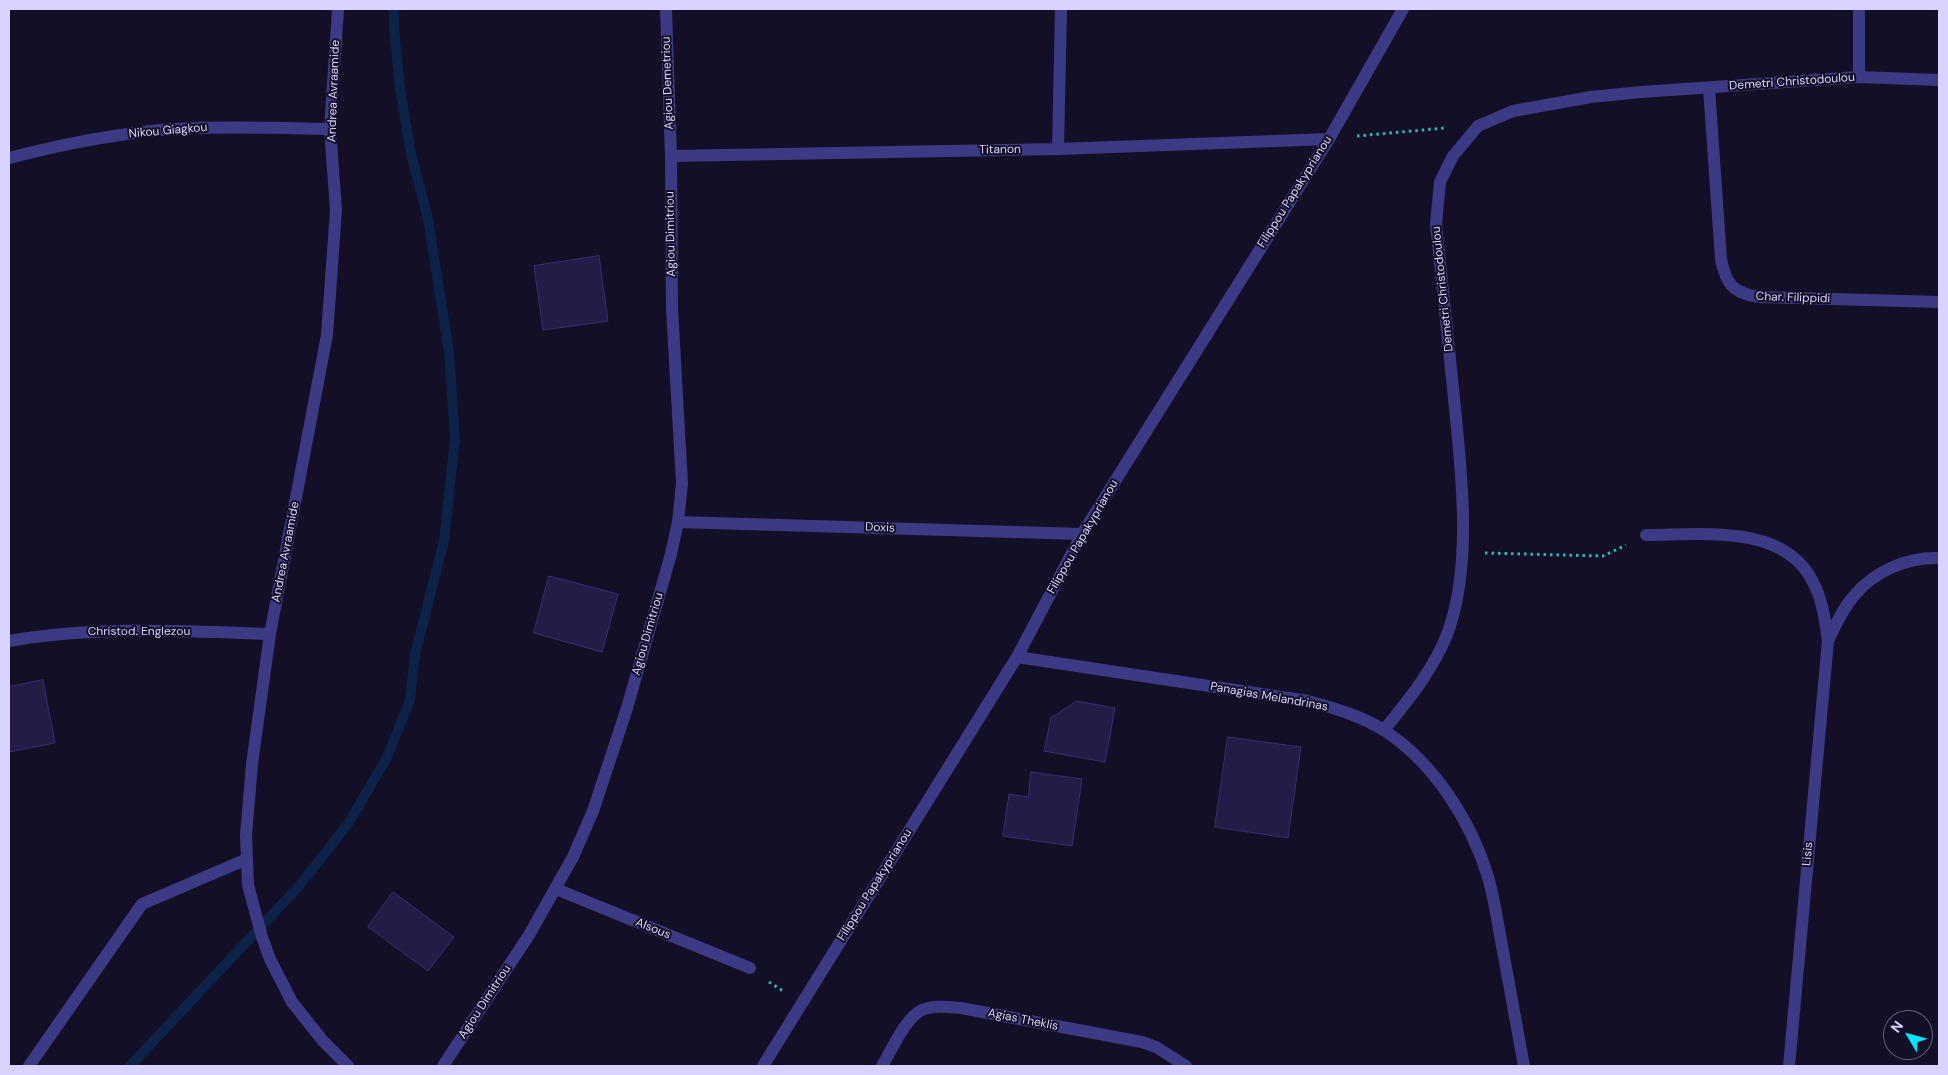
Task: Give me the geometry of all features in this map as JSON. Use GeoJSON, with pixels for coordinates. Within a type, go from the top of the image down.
{"type":"FeatureCollection","features":[{"type":"Feature","properties":{"kind":"street","name":"Andrea Avraamide"},"geometry":{"type":"LineString","coordinates":[[338,9],[330,129],[336,210],[327,335],[270,634],[252,764],[247,819],[247,859],[248,885],[270,959],[292,1002],[323,1041],[348,1066]]}},
{"type":"Feature","properties":{"kind":"street","name":"Agiou Demetriou"},"geometry":{"type":"LineString","coordinates":[[666,9],[671,156]]}},
{"type":"Feature","properties":{"kind":"street"},"geometry":{"type":"LineString","coordinates":[[1058,149],[1061,9]]}},
{"type":"Feature","properties":{"kind":"street","name":"Filippou Papakyprianou"},"geometry":{"type":"LineString","coordinates":[[763,1066],[1016,657],[1082,534],[1329,139],[1403,9]]}},
{"type":"Feature","properties":{"kind":"street"},"geometry":{"type":"LineString","coordinates":[[1859,9],[1860,77]]}},
{"type":"Feature","properties":{"kind":"street","name":"Demetri Christodoulou"},"geometry":{"type":"LineString","coordinates":[[1384,730],[1417,689],[1435,659],[1448,631],[1454,606],[1461,552],[1463,487],[1436,224],[1440,182],[1454,156],[1478,126],[1513,110],[1590,97],[1860,77],[1939,80]]}},
{"type":"Feature","properties":{"kind":"street","name":"Char. Filippidi"},"geometry":{"type":"LineString","coordinates":[[1709,88],[1719,248],[1723,269],[1731,286],[1746,295],[1761,298],[1939,302]]}},
{"type":"Feature","properties":{"kind":"street","name":"Nikou Giagkou"},"geometry":{"type":"LineString","coordinates":[[9,158],[95,138],[173,129],[233,127],[330,129]]}},
{"type":"Feature","properties":{"kind":"street","name":"Titanon"},"geometry":{"type":"LineString","coordinates":[[671,156],[1058,149],[1329,139]]}},
{"type":"Feature","properties":{"kind":"street","name":"Agiou Dimitriou"},"geometry":{"type":"LineString","coordinates":[[442,1066],[481,1009],[556,890],[573,857],[593,811],[610,763],[671,554],[678,522],[682,483],[672,309],[671,156]]}},
{"type":"Feature","properties":{"kind":"street","name":"Doxis"},"geometry":{"type":"LineString","coordinates":[[678,522],[1082,534]]}},
{"type":"Feature","properties":{"kind":"street","name":"Lisis"},"geometry":{"type":"LineString","coordinates":[[1646,535],[1732,536],[1766,542],[1792,556],[1804,567],[1813,582],[1822,606],[1828,641],[1789,1066]]}},
{"type":"Feature","properties":{"kind":"street","name":"Lisis"},"geometry":{"type":"LineString","coordinates":[[1828,641],[1853,597],[1868,582],[1886,570],[1906,561],[1939,558]]}},
{"type":"Feature","properties":{"kind":"street","name":"Christod. Englezou"},"geometry":{"type":"LineString","coordinates":[[9,641],[58,634],[100,631],[155,630],[270,634]]}},
{"type":"Feature","properties":{"kind":"street","name":"Panagias Melandrinas"},"geometry":{"type":"LineString","coordinates":[[1016,657],[1308,702],[1352,715],[1384,730],[1410,750],[1439,784],[1458,811],[1479,854],[1494,901],[1524,1066]]}},
{"type":"Feature","properties":{"kind":"street"},"geometry":{"type":"LineString","coordinates":[[30,1066],[142,904],[247,859]]}},
{"type":"Feature","properties":{"kind":"street","name":"Alsous"},"geometry":{"type":"LineString","coordinates":[[556,890],[750,968]]}},
{"type":"Feature","properties":{"kind":"street","name":"Agias Theklis"},"geometry":{"type":"LineString","coordinates":[[882,1066],[914,1016],[922,1010],[935,1007],[961,1008],[1142,1042],[1156,1047],[1186,1066]]}},
{"type":"Feature","properties":{"kind":"path"},"geometry":{"type":"LineString","coordinates":[[1329,139],[1478,126]]}},
{"type":"Feature","properties":{"kind":"path"},"geometry":{"type":"LineString","coordinates":[[1461,552],[1603,556],[1646,535]]}},
{"type":"Feature","properties":{"kind":"path"},"geometry":{"type":"LineString","coordinates":[[750,968],[802,1004]]}},
{"type":"Feature","properties":{"kind":"building"},"geometry":{"type":"Polygon","coordinates":[[[599,256],[608,321],[543,330],[534,266],[599,256]]]}},
{"type":"Feature","properties":{"kind":"building"},"geometry":{"type":"Polygon","coordinates":[[[549,576],[618,594],[602,652],[534,633],[549,576]]]}},
{"type":"Feature","properties":{"kind":"building"},"geometry":{"type":"Polygon","coordinates":[[[43,680],[55,743],[9,752],[9,687],[43,680]]]}},
{"type":"Feature","properties":{"kind":"building"},"geometry":{"type":"Polygon","coordinates":[[[1077,701],[1115,708],[1105,762],[1044,751],[1051,718],[1077,701]]]}},
{"type":"Feature","properties":{"kind":"building"},"geometry":{"type":"Polygon","coordinates":[[[1228,737],[1301,747],[1288,838],[1215,827],[1228,737]]]}},
{"type":"Feature","properties":{"kind":"building"},"geometry":{"type":"Polygon","coordinates":[[[1031,772],[1082,779],[1072,846],[1003,836],[1009,794],[1028,797],[1031,772]]]}},
{"type":"Feature","properties":{"kind":"building"},"geometry":{"type":"Polygon","coordinates":[[[393,892],[454,937],[428,971],[368,927],[393,892]]]}},
{"type":"Feature","properties":{"kind":"waterway"},"geometry":{"type":"LineString","coordinates":[[130,1066],[299,886],[348,824],[387,757],[410,700],[415,654],[444,541],[455,438],[449,352],[428,219],[411,154],[400,89],[394,9]]}}]}
